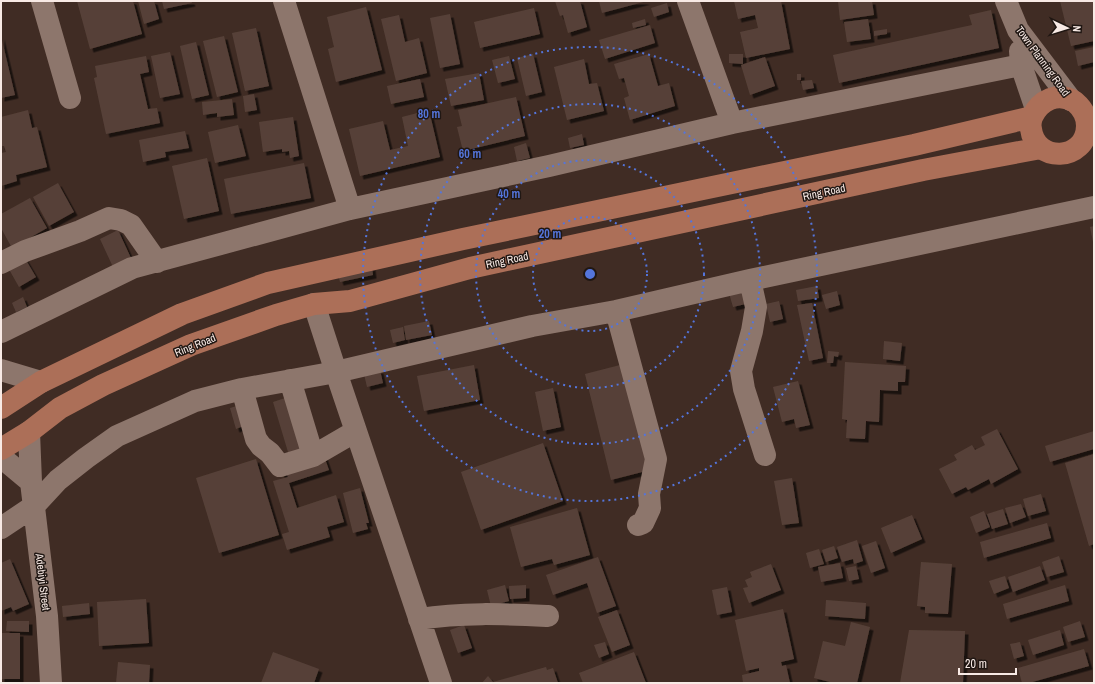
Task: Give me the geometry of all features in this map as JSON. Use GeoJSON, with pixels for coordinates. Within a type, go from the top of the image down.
{"type":"FeatureCollection","features":[{"type":"Feature","properties":{"kind":"main road"},"geometry":{"type":"LineString","coordinates":[[1041,148],[1034,139],[1030,128],[1034,113],[1046,100],[1058,97],[1081,103]]}},
{"type":"Feature","properties":{"kind":"main road","name":"Ring Road"},"geometry":{"type":"LineString","coordinates":[[1,450],[29,432],[60,408],[116,379],[191,345],[276,315],[314,304],[350,301],[470,268],[915,172],[1041,148],[1054,154],[1067,153],[1079,146],[1090,133],[1081,103]]}},
{"type":"Feature","properties":{"kind":"main road"},"geometry":{"type":"LineString","coordinates":[[1,408],[41,382],[182,314],[268,283],[463,239],[914,145],[1034,113]]}},
{"type":"Feature","properties":{"kind":"street"},"geometry":{"type":"LineString","coordinates":[[42,1],[70,98]]}},
{"type":"Feature","properties":{"kind":"street"},"geometry":{"type":"LineString","coordinates":[[284,1],[350,209]]}},
{"type":"Feature","properties":{"kind":"street"},"geometry":{"type":"LineString","coordinates":[[688,1],[732,123]]}},
{"type":"Feature","properties":{"kind":"street","name":"Town Planning Road"},"geometry":{"type":"LineString","coordinates":[[1006,1],[1018,30],[1081,103]]}},
{"type":"Feature","properties":{"kind":"street"},"geometry":{"type":"LineString","coordinates":[[1018,30],[1021,65],[1034,113]]}},
{"type":"Feature","properties":{"kind":"street"},"geometry":{"type":"LineString","coordinates":[[1,332],[132,268],[350,209],[549,166],[732,123],[1021,65]]}},
{"type":"Feature","properties":{"kind":"street"},"geometry":{"type":"LineString","coordinates":[[1,528],[34,506],[58,480],[117,436],[195,400],[242,389],[336,372],[532,326],[616,311],[750,280],[1094,207]]}},
{"type":"Feature","properties":{"kind":"street"},"geometry":{"type":"LineString","coordinates":[[1,263],[25,251],[80,231],[109,218],[121,220],[131,224],[157,262]]}},
{"type":"Feature","properties":{"kind":"street"},"geometry":{"type":"LineString","coordinates":[[750,280],[756,307],[752,331],[741,371],[744,389],[765,455]]}},
{"type":"Feature","properties":{"kind":"street"},"geometry":{"type":"LineString","coordinates":[[314,304],[441,683]]}},
{"type":"Feature","properties":{"kind":"street"},"geometry":{"type":"LineString","coordinates":[[616,311],[656,460],[649,494],[650,508],[643,523],[638,526]]}},
{"type":"Feature","properties":{"kind":"street"},"geometry":{"type":"LineString","coordinates":[[1,370],[41,382]]}},
{"type":"Feature","properties":{"kind":"street"},"geometry":{"type":"LineString","coordinates":[[290,380],[313,456]]}},
{"type":"Feature","properties":{"kind":"street"},"geometry":{"type":"LineString","coordinates":[[242,389],[256,439],[280,466],[313,456],[356,431]]}},
{"type":"Feature","properties":{"kind":"street","name":"Adebiyi Street"},"geometry":{"type":"LineString","coordinates":[[29,432],[31,482],[47,616],[51,683]]}},
{"type":"Feature","properties":{"kind":"street"},"geometry":{"type":"LineString","coordinates":[[1,457],[31,482]]}},
{"type":"Feature","properties":{"kind":"street"},"geometry":{"type":"LineString","coordinates":[[419,618],[445,614],[484,613],[548,616]]}},
{"type":"Feature","properties":{"kind":"building"},"geometry":{"type":"Polygon","coordinates":[[[77,1],[133,1],[142,34],[90,49],[77,1]]]}},
{"type":"Feature","properties":{"kind":"building"},"geometry":{"type":"Polygon","coordinates":[[[138,1],[154,1],[159,19],[144,24],[138,1]]]}},
{"type":"Feature","properties":{"kind":"building"},"geometry":{"type":"Polygon","coordinates":[[[162,1],[191,1],[192,3],[164,9],[162,1]]]}},
{"type":"Feature","properties":{"kind":"building"},"geometry":{"type":"Polygon","coordinates":[[[555,1],[580,1],[587,27],[568,33],[563,15],[560,16],[555,1]]]}},
{"type":"Feature","properties":{"kind":"building"},"geometry":{"type":"Polygon","coordinates":[[[599,1],[647,1],[602,13],[599,1]]]}},
{"type":"Feature","properties":{"kind":"building"},"geometry":{"type":"Polygon","coordinates":[[[734,1],[781,1],[790,49],[746,58],[740,32],[758,28],[755,15],[738,19],[734,1]]]}},
{"type":"Feature","properties":{"kind":"building"},"geometry":{"type":"Polygon","coordinates":[[[838,1],[872,1],[874,15],[840,20],[838,1]]]}},
{"type":"Feature","properties":{"kind":"building"},"geometry":{"type":"Polygon","coordinates":[[[1060,1],[1094,1],[1094,41],[1071,46],[1060,1]]]}},
{"type":"Feature","properties":{"kind":"building"},"geometry":{"type":"Polygon","coordinates":[[[667,3],[669,12],[654,17],[651,8],[667,3]]]}},
{"type":"Feature","properties":{"kind":"building"},"geometry":{"type":"Polygon","coordinates":[[[366,7],[382,70],[336,82],[328,49],[334,47],[327,17],[366,7]]]}},
{"type":"Feature","properties":{"kind":"building"},"geometry":{"type":"Polygon","coordinates":[[[534,8],[540,34],[480,48],[474,22],[534,8]]]}},
{"type":"Feature","properties":{"kind":"building"},"geometry":{"type":"Polygon","coordinates":[[[991,10],[999,48],[839,83],[833,55],[972,25],[969,15],[991,10]]]}},
{"type":"Feature","properties":{"kind":"building"},"geometry":{"type":"Polygon","coordinates":[[[450,14],[460,64],[440,68],[430,18],[450,14]]]}},
{"type":"Feature","properties":{"kind":"building"},"geometry":{"type":"Polygon","coordinates":[[[399,15],[405,42],[419,38],[427,73],[396,81],[381,19],[399,15]]]}},
{"type":"Feature","properties":{"kind":"building"},"geometry":{"type":"Polygon","coordinates":[[[645,19],[646,25],[633,28],[632,23],[645,19]]]}},
{"type":"Feature","properties":{"kind":"building"},"geometry":{"type":"Polygon","coordinates":[[[868,19],[871,39],[847,42],[844,22],[868,19]]]}},
{"type":"Feature","properties":{"kind":"building"},"geometry":{"type":"Polygon","coordinates":[[[650,25],[655,43],[605,59],[599,40],[650,25]]]}},
{"type":"Feature","properties":{"kind":"building"},"geometry":{"type":"Polygon","coordinates":[[[256,28],[269,86],[245,91],[232,33],[256,28]]]}},
{"type":"Feature","properties":{"kind":"building"},"geometry":{"type":"Polygon","coordinates":[[[887,29],[887,34],[874,36],[874,31],[887,29]]]}},
{"type":"Feature","properties":{"kind":"building"},"geometry":{"type":"Polygon","coordinates":[[[1,36],[15,95],[1,98],[1,36]]]}},
{"type":"Feature","properties":{"kind":"building"},"geometry":{"type":"Polygon","coordinates":[[[224,36],[238,92],[217,97],[203,41],[224,36]]]}},
{"type":"Feature","properties":{"kind":"building"},"geometry":{"type":"Polygon","coordinates":[[[196,42],[209,95],[192,99],[180,46],[196,42]]]}},
{"type":"Feature","properties":{"kind":"building"},"geometry":{"type":"Polygon","coordinates":[[[1094,47],[1094,62],[1078,66],[1075,51],[1094,47]]]}},
{"type":"Feature","properties":{"kind":"building"},"geometry":{"type":"Polygon","coordinates":[[[170,52],[180,94],[160,98],[151,56],[170,52]]]}},
{"type":"Feature","properties":{"kind":"building"},"geometry":{"type":"Polygon","coordinates":[[[533,54],[542,92],[526,96],[517,58],[533,54]]]}},
{"type":"Feature","properties":{"kind":"building"},"geometry":{"type":"Polygon","coordinates":[[[649,54],[658,86],[669,83],[675,106],[630,120],[624,98],[629,96],[624,78],[619,79],[614,64],[649,54]]]}},
{"type":"Feature","properties":{"kind":"building"},"geometry":{"type":"Polygon","coordinates":[[[729,54],[743,54],[743,64],[729,63],[729,54]]]}},
{"type":"Feature","properties":{"kind":"building"},"geometry":{"type":"Polygon","coordinates":[[[146,56],[149,72],[140,74],[148,109],[157,108],[160,123],[106,134],[94,78],[97,77],[95,66],[146,56]]]}},
{"type":"Feature","properties":{"kind":"building"},"geometry":{"type":"Polygon","coordinates":[[[509,56],[515,79],[498,83],[492,60],[509,56]]]}},
{"type":"Feature","properties":{"kind":"building"},"geometry":{"type":"Polygon","coordinates":[[[765,57],[775,86],[750,95],[741,65],[765,57]]]}},
{"type":"Feature","properties":{"kind":"building"},"geometry":{"type":"Polygon","coordinates":[[[584,59],[589,84],[597,83],[604,111],[567,120],[554,67],[584,59]]]}},
{"type":"Feature","properties":{"kind":"building"},"geometry":{"type":"Polygon","coordinates":[[[479,73],[484,100],[451,106],[445,79],[479,73]]]}},
{"type":"Feature","properties":{"kind":"building"},"geometry":{"type":"Polygon","coordinates":[[[797,74],[801,74],[801,80],[797,80],[797,74]]]}},
{"type":"Feature","properties":{"kind":"building"},"geometry":{"type":"Polygon","coordinates":[[[420,79],[424,97],[391,104],[387,86],[420,79]]]}},
{"type":"Feature","properties":{"kind":"building"},"geometry":{"type":"Polygon","coordinates":[[[812,80],[814,88],[803,90],[801,81],[812,80]]]}},
{"type":"Feature","properties":{"kind":"building"},"geometry":{"type":"Polygon","coordinates":[[[254,94],[257,110],[245,112],[243,96],[254,94]]]}},
{"type":"Feature","properties":{"kind":"building"},"geometry":{"type":"Polygon","coordinates":[[[516,97],[525,136],[463,151],[457,127],[462,126],[458,110],[516,97]]]}},
{"type":"Feature","properties":{"kind":"building"},"geometry":{"type":"Polygon","coordinates":[[[232,99],[234,115],[217,117],[217,113],[203,115],[202,102],[232,99]]]}},
{"type":"Feature","properties":{"kind":"building"},"geometry":{"type":"Polygon","coordinates":[[[28,110],[32,128],[37,127],[47,167],[16,175],[17,181],[1,186],[1,153],[6,152],[4,146],[1,146],[1,117],[28,110]]]}},
{"type":"Feature","properties":{"kind":"building"},"geometry":{"type":"Polygon","coordinates":[[[429,110],[440,157],[360,176],[349,129],[383,121],[390,150],[408,146],[402,117],[429,110]]]}},
{"type":"Feature","properties":{"kind":"building"},"geometry":{"type":"Polygon","coordinates":[[[293,117],[299,156],[290,158],[289,151],[282,152],[282,149],[263,152],[259,122],[293,117]]]}},
{"type":"Feature","properties":{"kind":"building"},"geometry":{"type":"Polygon","coordinates":[[[238,125],[246,156],[215,163],[208,132],[238,125]]]}},
{"type":"Feature","properties":{"kind":"building"},"geometry":{"type":"Polygon","coordinates":[[[185,131],[189,148],[165,152],[166,157],[143,162],[139,140],[185,131]]]}},
{"type":"Feature","properties":{"kind":"building"},"geometry":{"type":"Polygon","coordinates":[[[582,134],[584,145],[570,148],[568,138],[582,134]]]}},
{"type":"Feature","properties":{"kind":"building"},"geometry":{"type":"Polygon","coordinates":[[[526,143],[530,158],[517,161],[514,147],[526,143]]]}},
{"type":"Feature","properties":{"kind":"building"},"geometry":{"type":"Polygon","coordinates":[[[207,158],[219,211],[184,219],[172,166],[207,158]]]}},
{"type":"Feature","properties":{"kind":"building"},"geometry":{"type":"Polygon","coordinates":[[[304,163],[311,198],[231,214],[224,179],[304,163]]]}},
{"type":"Feature","properties":{"kind":"building"},"geometry":{"type":"Polygon","coordinates":[[[58,183],[74,212],[49,226],[33,197],[58,183]]]}},
{"type":"Feature","properties":{"kind":"building"},"geometry":{"type":"Polygon","coordinates":[[[30,198],[47,228],[12,248],[1,228],[1,214],[30,198]]]}},
{"type":"Feature","properties":{"kind":"building"},"geometry":{"type":"Polygon","coordinates":[[[1094,226],[1094,241],[1093,242],[1090,227],[1094,226]]]}},
{"type":"Feature","properties":{"kind":"building"},"geometry":{"type":"Polygon","coordinates":[[[118,230],[131,258],[113,267],[100,239],[118,230]]]}},
{"type":"Feature","properties":{"kind":"building"},"geometry":{"type":"Polygon","coordinates":[[[23,255],[36,277],[19,287],[6,264],[23,255]]]}},
{"type":"Feature","properties":{"kind":"building"},"geometry":{"type":"Polygon","coordinates":[[[372,267],[373,275],[340,282],[338,274],[372,267]]]}},
{"type":"Feature","properties":{"kind":"building"},"geometry":{"type":"Polygon","coordinates":[[[817,286],[819,298],[798,301],[796,290],[817,286]]]}},
{"type":"Feature","properties":{"kind":"building"},"geometry":{"type":"Polygon","coordinates":[[[746,289],[750,303],[733,307],[729,293],[746,289]]]}},
{"type":"Feature","properties":{"kind":"building"},"geometry":{"type":"Polygon","coordinates":[[[837,291],[840,305],[826,309],[822,295],[837,291]]]}},
{"type":"Feature","properties":{"kind":"building"},"geometry":{"type":"Polygon","coordinates":[[[23,297],[27,307],[16,312],[12,303],[23,297]]]}},
{"type":"Feature","properties":{"kind":"building"},"geometry":{"type":"Polygon","coordinates":[[[779,301],[783,319],[770,322],[766,304],[779,301]]]}},
{"type":"Feature","properties":{"kind":"building"},"geometry":{"type":"Polygon","coordinates":[[[812,303],[823,358],[809,361],[797,305],[812,303]]]}},
{"type":"Feature","properties":{"kind":"building"},"geometry":{"type":"Polygon","coordinates":[[[429,321],[432,335],[406,340],[404,326],[429,321]]]}},
{"type":"Feature","properties":{"kind":"building"},"geometry":{"type":"Polygon","coordinates":[[[403,327],[405,340],[393,343],[390,330],[403,327]]]}},
{"type":"Feature","properties":{"kind":"building"},"geometry":{"type":"Polygon","coordinates":[[[884,341],[902,343],[900,361],[883,359],[884,341]]]}},
{"type":"Feature","properties":{"kind":"building"},"geometry":{"type":"Polygon","coordinates":[[[828,351],[839,352],[838,357],[834,356],[833,363],[827,363],[828,351]]]}},
{"type":"Feature","properties":{"kind":"building"},"geometry":{"type":"Polygon","coordinates":[[[845,362],[906,366],[905,382],[898,382],[898,391],[880,390],[879,422],[866,421],[865,439],[846,438],[847,420],[842,419],[845,362]]]}},
{"type":"Feature","properties":{"kind":"building"},"geometry":{"type":"Polygon","coordinates":[[[624,364],[650,470],[611,480],[585,374],[624,364]]]}},
{"type":"Feature","properties":{"kind":"building"},"geometry":{"type":"Polygon","coordinates":[[[474,365],[480,400],[424,411],[417,376],[474,365]]]}},
{"type":"Feature","properties":{"kind":"building"},"geometry":{"type":"Polygon","coordinates":[[[380,370],[383,383],[367,387],[364,374],[380,370]]]}},
{"type":"Feature","properties":{"kind":"building"},"geometry":{"type":"Polygon","coordinates":[[[798,381],[810,425],[796,428],[794,419],[782,422],[773,387],[798,381]]]}},
{"type":"Feature","properties":{"kind":"building"},"geometry":{"type":"Polygon","coordinates":[[[553,388],[561,427],[543,431],[535,392],[553,388]]]}},
{"type":"Feature","properties":{"kind":"building"},"geometry":{"type":"Polygon","coordinates":[[[288,397],[306,458],[291,462],[273,402],[288,397]]]}},
{"type":"Feature","properties":{"kind":"building"},"geometry":{"type":"Polygon","coordinates":[[[240,405],[246,425],[236,429],[230,408],[240,405]]]}},
{"type":"Feature","properties":{"kind":"building"},"geometry":{"type":"Polygon","coordinates":[[[997,429],[1018,469],[991,484],[989,479],[968,490],[966,487],[952,494],[939,469],[957,460],[954,455],[972,445],[975,450],[985,445],[981,437],[997,429]]]}},
{"type":"Feature","properties":{"kind":"building"},"geometry":{"type":"Polygon","coordinates":[[[1094,431],[1094,449],[1050,462],[1045,446],[1094,431]]]}},
{"type":"Feature","properties":{"kind":"building"},"geometry":{"type":"Polygon","coordinates":[[[543,443],[563,501],[481,530],[461,472],[543,443]]]}},
{"type":"Feature","properties":{"kind":"building"},"geometry":{"type":"Polygon","coordinates":[[[323,453],[329,470],[289,483],[297,508],[336,495],[344,522],[327,527],[330,537],[287,550],[282,534],[289,532],[273,481],[288,477],[287,475],[282,477],[279,468],[323,453]]]}},
{"type":"Feature","properties":{"kind":"building"},"geometry":{"type":"Polygon","coordinates":[[[1094,454],[1094,544],[1089,546],[1065,463],[1094,454]]]}},
{"type":"Feature","properties":{"kind":"building"},"geometry":{"type":"Polygon","coordinates":[[[256,459],[279,535],[219,553],[196,478],[256,459]]]}},
{"type":"Feature","properties":{"kind":"building"},"geometry":{"type":"Polygon","coordinates":[[[792,478],[799,523],[782,525],[774,481],[792,478]]]}},
{"type":"Feature","properties":{"kind":"building"},"geometry":{"type":"Polygon","coordinates":[[[360,488],[369,523],[366,523],[368,529],[353,533],[343,493],[360,488]]]}},
{"type":"Feature","properties":{"kind":"building"},"geometry":{"type":"Polygon","coordinates":[[[1041,494],[1046,511],[1028,516],[1023,499],[1041,494]]]}},
{"type":"Feature","properties":{"kind":"building"},"geometry":{"type":"Polygon","coordinates":[[[1021,504],[1026,517],[1010,523],[1005,508],[1021,504]]]}},
{"type":"Feature","properties":{"kind":"building"},"geometry":{"type":"Polygon","coordinates":[[[577,508],[590,555],[554,565],[552,559],[521,567],[510,527],[577,508]]]}},
{"type":"Feature","properties":{"kind":"building"},"geometry":{"type":"Polygon","coordinates":[[[1003,509],[1008,524],[992,529],[987,514],[1003,509]]]}},
{"type":"Feature","properties":{"kind":"building"},"geometry":{"type":"Polygon","coordinates":[[[984,511],[990,527],[976,533],[970,517],[984,511]]]}},
{"type":"Feature","properties":{"kind":"building"},"geometry":{"type":"Polygon","coordinates":[[[912,515],[922,539],[891,553],[881,528],[912,515]]]}},
{"type":"Feature","properties":{"kind":"building"},"geometry":{"type":"Polygon","coordinates":[[[1047,523],[1051,538],[984,558],[980,542],[1047,523]]]}},
{"type":"Feature","properties":{"kind":"building"},"geometry":{"type":"Polygon","coordinates":[[[857,540],[863,561],[854,564],[853,559],[842,562],[837,547],[857,540]]]}},
{"type":"Feature","properties":{"kind":"building"},"geometry":{"type":"Polygon","coordinates":[[[876,541],[885,568],[871,573],[862,546],[876,541]]]}},
{"type":"Feature","properties":{"kind":"building"},"geometry":{"type":"Polygon","coordinates":[[[834,546],[838,558],[826,562],[822,550],[834,546]]]}},
{"type":"Feature","properties":{"kind":"building"},"geometry":{"type":"Polygon","coordinates":[[[819,549],[824,564],[810,568],[806,553],[819,549]]]}},
{"type":"Feature","properties":{"kind":"building"},"geometry":{"type":"Polygon","coordinates":[[[1059,556],[1064,572],[1047,577],[1042,562],[1059,556]]]}},
{"type":"Feature","properties":{"kind":"building"},"geometry":{"type":"Polygon","coordinates":[[[598,557],[616,606],[597,613],[587,583],[553,595],[546,575],[598,557]]]}},
{"type":"Feature","properties":{"kind":"building"},"geometry":{"type":"Polygon","coordinates":[[[10,559],[29,604],[13,611],[11,607],[1,611],[1,563],[10,559]]]}},
{"type":"Feature","properties":{"kind":"building"},"geometry":{"type":"Polygon","coordinates":[[[921,562],[952,564],[948,614],[925,613],[925,607],[917,606],[921,562]]]}},
{"type":"Feature","properties":{"kind":"building"},"geometry":{"type":"Polygon","coordinates":[[[840,563],[843,578],[821,582],[818,567],[840,563]]]}},
{"type":"Feature","properties":{"kind":"building"},"geometry":{"type":"Polygon","coordinates":[[[771,564],[781,590],[749,603],[743,588],[748,587],[745,580],[752,577],[750,572],[771,564]]]}},
{"type":"Feature","properties":{"kind":"building"},"geometry":{"type":"Polygon","coordinates":[[[856,566],[859,579],[849,581],[846,568],[856,566]]]}},
{"type":"Feature","properties":{"kind":"building"},"geometry":{"type":"Polygon","coordinates":[[[1040,566],[1045,580],[1013,592],[1008,577],[1040,566]]]}},
{"type":"Feature","properties":{"kind":"building"},"geometry":{"type":"Polygon","coordinates":[[[1005,576],[1009,588],[994,594],[989,581],[1005,576]]]}},
{"type":"Feature","properties":{"kind":"building"},"geometry":{"type":"Polygon","coordinates":[[[505,585],[509,601],[491,606],[487,590],[505,585]]]}},
{"type":"Feature","properties":{"kind":"building"},"geometry":{"type":"Polygon","coordinates":[[[526,585],[526,598],[510,599],[509,586],[526,585]]]}},
{"type":"Feature","properties":{"kind":"building"},"geometry":{"type":"Polygon","coordinates":[[[1065,585],[1069,601],[1007,619],[1003,604],[1065,585]]]}},
{"type":"Feature","properties":{"kind":"building"},"geometry":{"type":"Polygon","coordinates":[[[727,587],[732,612],[717,615],[712,590],[727,587]]]}},
{"type":"Feature","properties":{"kind":"building"},"geometry":{"type":"Polygon","coordinates":[[[146,599],[149,643],[99,646],[97,602],[146,599]]]}},
{"type":"Feature","properties":{"kind":"building"},"geometry":{"type":"Polygon","coordinates":[[[826,600],[866,603],[865,619],[825,616],[826,600]]]}},
{"type":"Feature","properties":{"kind":"building"},"geometry":{"type":"Polygon","coordinates":[[[89,603],[90,614],[63,617],[62,606],[89,603]]]}},
{"type":"Feature","properties":{"kind":"building"},"geometry":{"type":"Polygon","coordinates":[[[783,609],[794,659],[781,662],[782,666],[786,665],[790,683],[743,683],[742,675],[759,671],[759,668],[746,671],[735,620],[783,609]]]}},
{"type":"Feature","properties":{"kind":"building"},"geometry":{"type":"Polygon","coordinates":[[[617,610],[630,645],[612,652],[598,617],[617,610]]]}},
{"type":"Feature","properties":{"kind":"building"},"geometry":{"type":"Polygon","coordinates":[[[7,621],[29,621],[29,632],[6,631],[7,621]]]}},
{"type":"Feature","properties":{"kind":"building"},"geometry":{"type":"Polygon","coordinates":[[[1080,621],[1085,637],[1068,642],[1063,627],[1080,621]]]}},
{"type":"Feature","properties":{"kind":"building"},"geometry":{"type":"Polygon","coordinates":[[[851,622],[870,627],[857,683],[834,683],[814,678],[823,641],[845,646],[851,622]]]}},
{"type":"Feature","properties":{"kind":"building"},"geometry":{"type":"Polygon","coordinates":[[[464,625],[472,648],[458,653],[450,630],[464,625]]]}},
{"type":"Feature","properties":{"kind":"building"},"geometry":{"type":"Polygon","coordinates":[[[909,630],[965,631],[963,683],[900,683],[909,630]]]}},
{"type":"Feature","properties":{"kind":"building"},"geometry":{"type":"Polygon","coordinates":[[[1060,630],[1064,645],[1033,655],[1028,640],[1060,630]]]}},
{"type":"Feature","properties":{"kind":"building"},"geometry":{"type":"Polygon","coordinates":[[[1,633],[20,633],[20,679],[1,679],[1,633]]]}},
{"type":"Feature","properties":{"kind":"building"},"geometry":{"type":"Polygon","coordinates":[[[605,642],[609,654],[599,658],[594,645],[605,642]]]}},
{"type":"Feature","properties":{"kind":"building"},"geometry":{"type":"Polygon","coordinates":[[[1020,642],[1024,656],[1014,659],[1010,644],[1020,642]]]}},
{"type":"Feature","properties":{"kind":"building"},"geometry":{"type":"Polygon","coordinates":[[[1084,649],[1089,666],[1029,683],[1022,683],[1018,668],[1084,649]]]}},
{"type":"Feature","properties":{"kind":"building"},"geometry":{"type":"Polygon","coordinates":[[[273,652],[319,669],[314,683],[261,683],[273,652]]]}},
{"type":"Feature","properties":{"kind":"building"},"geometry":{"type":"Polygon","coordinates":[[[634,652],[646,683],[583,683],[579,673],[634,652]]]}},
{"type":"Feature","properties":{"kind":"building"},"geometry":{"type":"Polygon","coordinates":[[[118,662],[150,665],[149,683],[116,683],[118,662]]]}},
{"type":"Feature","properties":{"kind":"building"},"geometry":{"type":"Polygon","coordinates":[[[546,667],[547,670],[553,668],[558,683],[482,683],[488,676],[493,682],[546,667]]]}}]}
